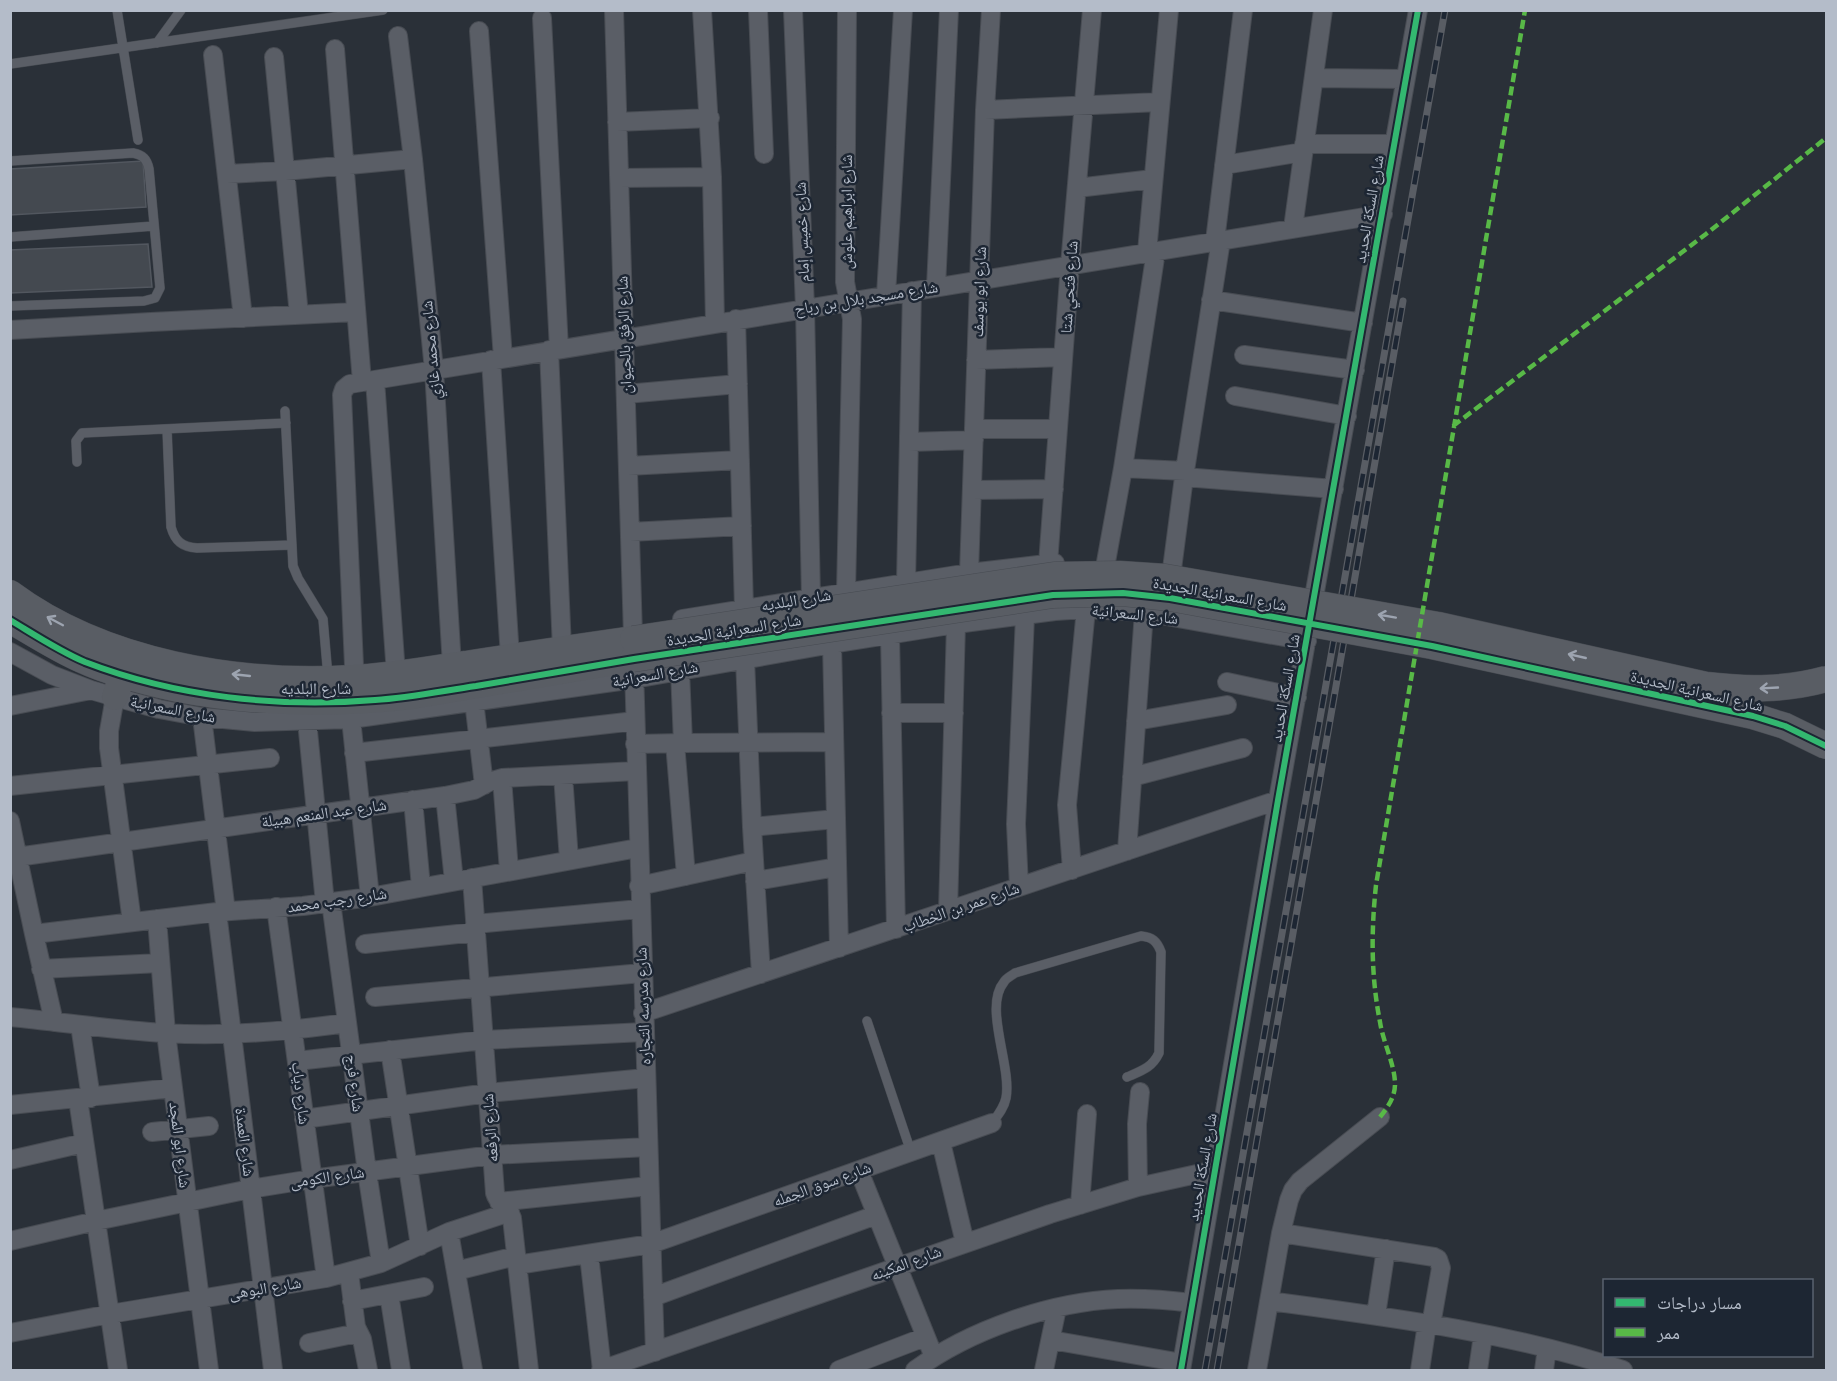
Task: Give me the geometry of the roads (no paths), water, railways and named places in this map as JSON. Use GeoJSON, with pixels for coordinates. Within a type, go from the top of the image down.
{"type":"FeatureCollection","features":[{"type":"Feature","properties":{"kind":"street","name":"شارع الرفق بالحيوان"},"geometry":{"type":"LineString","coordinates":[[614,10],[633,659]]}},
{"type":"Feature","properties":{"kind":"street"},"geometry":{"type":"LineString","coordinates":[[702,10],[710,118],[716,323]]}},
{"type":"Feature","properties":{"kind":"street"},"geometry":{"type":"LineString","coordinates":[[758,10],[764,154]]}},
{"type":"Feature","properties":{"kind":"street","name":"شارع خميس إمام"},"geometry":{"type":"LineString","coordinates":[[793,10],[805,308],[811,598]]}},
{"type":"Feature","properties":{"kind":"street","name":"شارع ابراهيم علوش"},"geometry":{"type":"LineString","coordinates":[[846,592],[852,320],[845,282],[847,10]]}},
{"type":"Feature","properties":{"kind":"street"},"geometry":{"type":"LineString","coordinates":[[886,295],[903,10]]}},
{"type":"Feature","properties":{"kind":"street"},"geometry":{"type":"LineString","coordinates":[[936,287],[949,10]]}},
{"type":"Feature","properties":{"kind":"street","name":"شارع ابو يوسف"},"geometry":{"type":"LineString","coordinates":[[969,573],[985,110],[991,10]]}},
{"type":"Feature","properties":{"kind":"street","name":"شارع فتحي شتا"},"geometry":{"type":"LineString","coordinates":[[1048,564],[1092,10]]}},
{"type":"Feature","properties":{"kind":"street"},"geometry":{"type":"LineString","coordinates":[[1106,562],[1123,468],[1151,251],[1153,179],[1168,10]]}},
{"type":"Feature","properties":{"kind":"street"},"geometry":{"type":"LineString","coordinates":[[1172,569],[1211,300],[1224,165],[1243,10]]}},
{"type":"Feature","properties":{"kind":"street"},"geometry":{"type":"LineString","coordinates":[[1293,228],[1323,10]]}},
{"type":"Feature","properties":{"kind":"street","name":"شارع السكة الحديد"},"geometry":{"type":"LineString","coordinates":[[1181,1367],[1278,800],[1418,10]]}},
{"type":"Feature","properties":{"kind":"street"},"geometry":{"type":"LineString","coordinates":[[542,18],[562,649]]}},
{"type":"Feature","properties":{"kind":"street"},"geometry":{"type":"LineString","coordinates":[[479,31],[510,657]]}},
{"type":"Feature","properties":{"kind":"street","name":"شارع محمد غازي"},"geometry":{"type":"LineString","coordinates":[[398,36],[434,370],[452,666]]}},
{"type":"Feature","properties":{"kind":"street"},"geometry":{"type":"LineString","coordinates":[[335,49],[362,382],[396,674]]}},
{"type":"Feature","properties":{"kind":"street"},"geometry":{"type":"LineString","coordinates":[[213,55],[243,318]]}},
{"type":"Feature","properties":{"kind":"street"},"geometry":{"type":"LineString","coordinates":[[274,57],[299,315]]}},
{"type":"Feature","properties":{"kind":"street"},"geometry":{"type":"LineString","coordinates":[[1314,78],[1405,79]]}},
{"type":"Feature","properties":{"kind":"street"},"geometry":{"type":"LineString","coordinates":[[985,110],[1160,102]]}},
{"type":"Feature","properties":{"kind":"street"},"geometry":{"type":"LineString","coordinates":[[617,122],[710,118]]}},
{"type":"Feature","properties":{"kind":"street"},"geometry":{"type":"LineString","coordinates":[[1224,165],[1304,148],[1394,144]]}},
{"type":"Feature","properties":{"kind":"street"},"geometry":{"type":"LineString","coordinates":[[227,174],[413,159]]}},
{"type":"Feature","properties":{"kind":"street"},"geometry":{"type":"LineString","coordinates":[[619,178],[712,177]]}},
{"type":"Feature","properties":{"kind":"street"},"geometry":{"type":"LineString","coordinates":[[1077,188],[1153,179]]}},
{"type":"Feature","properties":{"kind":"street","name":"شارع مسجد بلال بن رباح"},"geometry":{"type":"LineString","coordinates":[[362,382],[1383,214]]}},
{"type":"Feature","properties":{"kind":"street"},"geometry":{"type":"LineString","coordinates":[[906,583],[912,291]]}},
{"type":"Feature","properties":{"kind":"street"},"geometry":{"type":"LineString","coordinates":[[1211,300],[1363,323]]}},
{"type":"Feature","properties":{"kind":"street"},"geometry":{"type":"LineString","coordinates":[[10,330],[356,312]]}},
{"type":"Feature","properties":{"kind":"street"},"geometry":{"type":"LineString","coordinates":[[736,319],[744,608]]}},
{"type":"Feature","properties":{"kind":"street"},"geometry":{"type":"LineString","coordinates":[[1244,355],[1355,370]]}},
{"type":"Feature","properties":{"kind":"street"},"geometry":{"type":"LineString","coordinates":[[976,360],[1063,357]]}},
{"type":"Feature","properties":{"kind":"street"},"geometry":{"type":"LineString","coordinates":[[362,382],[344,388],[342,395],[354,753],[370,897]]}},
{"type":"Feature","properties":{"kind":"street"},"geometry":{"type":"LineString","coordinates":[[626,394],[738,384]]}},
{"type":"Feature","properties":{"kind":"street"},"geometry":{"type":"LineString","coordinates":[[1235,396],[1347,416]]}},
{"type":"Feature","properties":{"kind":"street"},"geometry":{"type":"LineString","coordinates":[[909,441],[1058,429]]}},
{"type":"Feature","properties":{"kind":"street"},"geometry":{"type":"LineString","coordinates":[[628,466],[740,460]]}},
{"type":"Feature","properties":{"kind":"street"},"geometry":{"type":"LineString","coordinates":[[1123,468],[1334,489]]}},
{"type":"Feature","properties":{"kind":"street"},"geometry":{"type":"LineString","coordinates":[[972,490],[1054,489]]}},
{"type":"Feature","properties":{"kind":"street"},"geometry":{"type":"LineString","coordinates":[[630,532],[742,526]]}},
{"type":"Feature","properties":{"kind":"street","name":"شارع البلديه"},"geometry":{"type":"LineString","coordinates":[[633,659],[646,628],[654,624],[969,573],[1048,564],[1106,562],[1172,569],[1315,593]]}},
{"type":"Feature","properties":{"kind":"street","name":"شارع السعرانية الجديدة"},"geometry":{"type":"LineString","coordinates":[[633,659],[1054,575],[1120,573],[1165,577],[1438,625],[1706,685],[1739,689],[1772,689],[1827,679]]}},
{"type":"Feature","properties":{"kind":"street","name":"شارع البلديه"},"geometry":{"type":"LineString","coordinates":[[10,593],[53,621],[123,650],[161,661],[238,675],[328,680],[354,700]]}},
{"type":"Feature","properties":{"kind":"street","name":"شارع السعرانية الجديدة"},"geometry":{"type":"LineString","coordinates":[[633,659],[1053,595],[1123,593],[1170,598],[1443,648],[1753,717],[1785,726],[1827,746]]}},
{"type":"Feature","properties":{"kind":"street"},"geometry":{"type":"LineString","coordinates":[[1072,870],[1067,805],[1086,609]]}},
{"type":"Feature","properties":{"kind":"street","name":"شارع السعرانية"},"geometry":{"type":"LineString","coordinates":[[10,652],[52,675],[110,687],[159,709],[202,717],[255,722],[307,721],[354,700],[474,701],[633,659],[680,670],[956,624],[1086,609],[1144,612],[1307,640]]}},
{"type":"Feature","properties":{"kind":"street"},"geometry":{"type":"LineString","coordinates":[[1127,851],[1144,612]]}},
{"type":"Feature","properties":{"kind":"street"},"geometry":{"type":"LineString","coordinates":[[1019,887],[1016,824],[1025,616]]}},
{"type":"Feature","properties":{"kind":"street","name":"شارع البلديه"},"geometry":{"type":"LineString","coordinates":[[10,620],[83,661],[110,687],[158,684],[230,698],[303,703],[413,696],[633,659]]}},
{"type":"Feature","properties":{"kind":"street"},"geometry":{"type":"LineString","coordinates":[[948,911],[956,624]]}},
{"type":"Feature","properties":{"kind":"street"},"geometry":{"type":"LineString","coordinates":[[890,634],[896,929]]}},
{"type":"Feature","properties":{"kind":"street"},"geometry":{"type":"LineString","coordinates":[[832,644],[839,948]]}},
{"type":"Feature","properties":{"kind":"street","name":"شارع البلديه"},"geometry":{"type":"LineString","coordinates":[[354,700],[396,674],[562,649],[633,659]]}},
{"type":"Feature","properties":{"kind":"street","name":"شارع مدرسه التجاره"},"geometry":{"type":"LineString","coordinates":[[633,659],[655,1352]]}},
{"type":"Feature","properties":{"kind":"street"},"geometry":{"type":"LineString","coordinates":[[746,659],[752,827],[761,974]]}},
{"type":"Feature","properties":{"kind":"street"},"geometry":{"type":"LineString","coordinates":[[680,670],[679,743],[686,876]]}},
{"type":"Feature","properties":{"kind":"street"},"geometry":{"type":"LineString","coordinates":[[1227,682],[1297,697]]}},
{"type":"Feature","properties":{"kind":"street"},"geometry":{"type":"LineString","coordinates":[[10,706],[110,687],[109,731],[112,775],[132,922]]}},
{"type":"Feature","properties":{"kind":"street"},"geometry":{"type":"LineString","coordinates":[[474,701],[484,785]]}},
{"type":"Feature","properties":{"kind":"street"},"geometry":{"type":"LineString","coordinates":[[1136,721],[1227,705]]}},
{"type":"Feature","properties":{"kind":"street"},"geometry":{"type":"LineString","coordinates":[[891,713],[954,713]]}},
{"type":"Feature","properties":{"kind":"street","name":"شارع العمدة"},"geometry":{"type":"LineString","coordinates":[[202,717],[216,829],[231,1034],[273,1371]]}},
{"type":"Feature","properties":{"kind":"street","name":"شارع فرج"},"geometry":{"type":"LineString","coordinates":[[307,721],[328,903],[381,1263]]}},
{"type":"Feature","properties":{"kind":"street"},"geometry":{"type":"LineString","coordinates":[[354,753],[635,721]]}},
{"type":"Feature","properties":{"kind":"street"},"geometry":{"type":"LineString","coordinates":[[635,744],[834,742]]}},
{"type":"Feature","properties":{"kind":"street"},"geometry":{"type":"LineString","coordinates":[[1132,777],[1243,748]]}},
{"type":"Feature","properties":{"kind":"street"},"geometry":{"type":"LineString","coordinates":[[10,786],[270,758]]}},
{"type":"Feature","properties":{"kind":"street","name":"شارع عبد المنعم هبيلة"},"geometry":{"type":"LineString","coordinates":[[14,857],[445,796],[474,790],[502,778],[636,771]]}},
{"type":"Feature","properties":{"kind":"street"},"geometry":{"type":"LineString","coordinates":[[563,775],[569,860]]}},
{"type":"Feature","properties":{"kind":"street"},"geometry":{"type":"LineString","coordinates":[[502,778],[509,871]]}},
{"type":"Feature","properties":{"kind":"street"},"geometry":{"type":"LineString","coordinates":[[445,796],[454,881]]}},
{"type":"Feature","properties":{"kind":"street"},"geometry":{"type":"LineString","coordinates":[[413,800],[421,887]]}},
{"type":"Feature","properties":{"kind":"street","name":"شارع عمر بن الخطاب"},"geometry":{"type":"LineString","coordinates":[[644,1013],[1278,800]]}},
{"type":"Feature","properties":{"kind":"street"},"geometry":{"type":"LineString","coordinates":[[752,827],[836,819]]}},
{"type":"Feature","properties":{"kind":"street"},"geometry":{"type":"LineString","coordinates":[[10,820],[14,857],[54,1022]]}},
{"type":"Feature","properties":{"kind":"street","name":"شارع رجب محمد"},"geometry":{"type":"LineString","coordinates":[[33,934],[221,912],[328,903],[638,848]]}},
{"type":"Feature","properties":{"kind":"street"},"geometry":{"type":"LineString","coordinates":[[639,886],[754,861]]}},
{"type":"Feature","properties":{"kind":"street"},"geometry":{"type":"LineString","coordinates":[[755,881],[837,867]]}},
{"type":"Feature","properties":{"kind":"street","name":"شارع الرفعه"},"geometry":{"type":"LineString","coordinates":[[472,878],[495,1193],[505,1207],[517,1261],[529,1371]]}},
{"type":"Feature","properties":{"kind":"street","name":"شارع دياب"},"geometry":{"type":"LineString","coordinates":[[276,908],[326,1278]]}},
{"type":"Feature","properties":{"kind":"street"},"geometry":{"type":"LineString","coordinates":[[365,944],[476,928],[640,909]]}},
{"type":"Feature","properties":{"kind":"street","name":"شارع ابو المجد"},"geometry":{"type":"LineString","coordinates":[[157,919],[166,1033],[209,1371]]}},
{"type":"Feature","properties":{"kind":"street"},"geometry":{"type":"LineString","coordinates":[[41,969],[160,963]]}},
{"type":"Feature","properties":{"kind":"street"},"geometry":{"type":"LineString","coordinates":[[375,996],[642,973]]}},
{"type":"Feature","properties":{"kind":"street"},"geometry":{"type":"LineString","coordinates":[[10,1017],[166,1033],[231,1034],[293,1030],[347,1023]]}},
{"type":"Feature","properties":{"kind":"street"},"geometry":{"type":"LineString","coordinates":[[80,1025],[84,1143],[118,1371]]}},
{"type":"Feature","properties":{"kind":"street"},"geometry":{"type":"LineString","coordinates":[[297,1060],[484,1040],[644,1032]]}},
{"type":"Feature","properties":{"kind":"street"},"geometry":{"type":"LineString","coordinates":[[390,1050],[420,1246]]}},
{"type":"Feature","properties":{"kind":"street"},"geometry":{"type":"LineString","coordinates":[[304,1119],[488,1093],[646,1078]]}},
{"type":"Feature","properties":{"kind":"street"},"geometry":{"type":"LineString","coordinates":[[10,1105],[173,1088]]}},
{"type":"Feature","properties":{"kind":"street"},"geometry":{"type":"LineString","coordinates":[[1138,1187],[1137,1124],[1140,1092]]}},
{"type":"Feature","properties":{"kind":"street"},"geometry":{"type":"LineString","coordinates":[[1080,1205],[1087,1114]]}},
{"type":"Feature","properties":{"kind":"street"},"geometry":{"type":"LineString","coordinates":[[1257,1371],[1288,1200],[1296,1185],[1380,1117]]}},
{"type":"Feature","properties":{"kind":"street","name":"شارع سوق الجمله"},"geometry":{"type":"LineString","coordinates":[[456,1271],[517,1261],[589,1255],[651,1244],[992,1123]]}},
{"type":"Feature","properties":{"kind":"street"},"geometry":{"type":"LineString","coordinates":[[152,1132],[209,1126]]}},
{"type":"Feature","properties":{"kind":"street"},"geometry":{"type":"LineString","coordinates":[[941,1142],[965,1242]]}},
{"type":"Feature","properties":{"kind":"street"},"geometry":{"type":"LineString","coordinates":[[10,1160],[84,1143]]}},
{"type":"Feature","properties":{"kind":"street","name":"شارع الكومى"},"geometry":{"type":"LineString","coordinates":[[10,1241],[250,1189],[312,1179],[492,1155],[648,1147]]}},
{"type":"Feature","properties":{"kind":"street","name":"شارع المكينه"},"geometry":{"type":"LineString","coordinates":[[601,1370],[965,1242],[1138,1187],[1215,1170]]}},
{"type":"Feature","properties":{"kind":"street"},"geometry":{"type":"LineString","coordinates":[[859,1171],[934,1357]]}},
{"type":"Feature","properties":{"kind":"street","name":"شارع البوهى"},"geometry":{"type":"LineString","coordinates":[[10,1333],[349,1273],[381,1263],[505,1207],[649,1186]]}},
{"type":"Feature","properties":{"kind":"street"},"geometry":{"type":"LineString","coordinates":[[653,1297],[876,1215]]}},
{"type":"Feature","properties":{"kind":"street"},"geometry":{"type":"LineString","coordinates":[[449,1232],[473,1371]]}},
{"type":"Feature","properties":{"kind":"street"},"geometry":{"type":"LineString","coordinates":[[1281,1233],[1438,1259],[1441,1268],[1420,1371]]}},
{"type":"Feature","properties":{"kind":"street"},"geometry":{"type":"LineString","coordinates":[[1376,1315],[1386,1249]]}},
{"type":"Feature","properties":{"kind":"street"},"geometry":{"type":"LineString","coordinates":[[589,1255],[601,1370]]}},
{"type":"Feature","properties":{"kind":"street"},"geometry":{"type":"LineString","coordinates":[[349,1273],[358,1333],[363,1341],[368,1371]]}},
{"type":"Feature","properties":{"kind":"street"},"geometry":{"type":"LineString","coordinates":[[352,1301],[424,1287]]}},
{"type":"Feature","properties":{"kind":"street"},"geometry":{"type":"LineString","coordinates":[[389,1294],[401,1371]]}},
{"type":"Feature","properties":{"kind":"street"},"geometry":{"type":"LineString","coordinates":[[915,1371],[934,1357],[993,1328],[1057,1308],[1118,1299],[1155,1299],[1192,1303]]}},
{"type":"Feature","properties":{"kind":"street"},"geometry":{"type":"LineString","coordinates":[[1269,1301],[1429,1324],[1547,1348],[1622,1370]]}},
{"type":"Feature","properties":{"kind":"street"},"geometry":{"type":"LineString","coordinates":[[1044,1371],[1057,1308]]}},
{"type":"Feature","properties":{"kind":"street"},"geometry":{"type":"LineString","coordinates":[[309,1343],[358,1333]]}},
{"type":"Feature","properties":{"kind":"street"},"geometry":{"type":"LineString","coordinates":[[1478,1371],[1482,1335]]}},
{"type":"Feature","properties":{"kind":"street"},"geometry":{"type":"LineString","coordinates":[[839,1371],[925,1337]]}},
{"type":"Feature","properties":{"kind":"street"},"geometry":{"type":"LineString","coordinates":[[1051,1340],[1181,1367]]}},
{"type":"Feature","properties":{"kind":"street"},"geometry":{"type":"LineString","coordinates":[[1544,1371],[1547,1348]]}},
{"type":"Feature","properties":{"kind":"lane"},"geometry":{"type":"LineString","coordinates":[[117,10],[138,140]]}},
{"type":"Feature","properties":{"kind":"lane"},"geometry":{"type":"LineString","coordinates":[[157,43],[181,10]]}},
{"type":"Feature","properties":{"kind":"lane"},"geometry":{"type":"LineString","coordinates":[[10,64],[382,11]]}},
{"type":"Feature","properties":{"kind":"lane"},"geometry":{"type":"LineString","coordinates":[[10,161],[139,154],[144,157],[148,163],[160,288],[155,298],[144,301],[10,306]]}},
{"type":"Feature","properties":{"kind":"lane"},"geometry":{"type":"LineString","coordinates":[[10,237],[154,225]]}},
{"type":"Feature","properties":{"kind":"lane"},"geometry":{"type":"LineString","coordinates":[[285,411],[295,572],[323,619],[328,680]]}},
{"type":"Feature","properties":{"kind":"lane"},"geometry":{"type":"LineString","coordinates":[[77,462],[76,441],[82,433],[286,423]]}},
{"type":"Feature","properties":{"kind":"lane"},"geometry":{"type":"LineString","coordinates":[[167,429],[171,527],[180,543],[188,548],[292,544]]}},
{"type":"Feature","properties":{"kind":"lane"},"geometry":{"type":"LineString","coordinates":[[992,1123],[1001,1112],[1006,1098],[995,1005],[997,992],[1004,981],[1015,973],[1141,936],[1150,937],[1158,943],[1161,952],[1159,1053],[1155,1062],[1148,1068],[1127,1077]]}},
{"type":"Feature","properties":{"kind":"lane"},"geometry":{"type":"LineString","coordinates":[[867,1021],[911,1152]]}},
{"type":"Feature","properties":{"kind":"railway"},"geometry":{"type":"LineString","coordinates":[[1205,1370],[1445,10]]}},
{"type":"Feature","properties":{"kind":"railway"},"geometry":{"type":"LineString","coordinates":[[1217,1370],[1403,301]]}}]}
